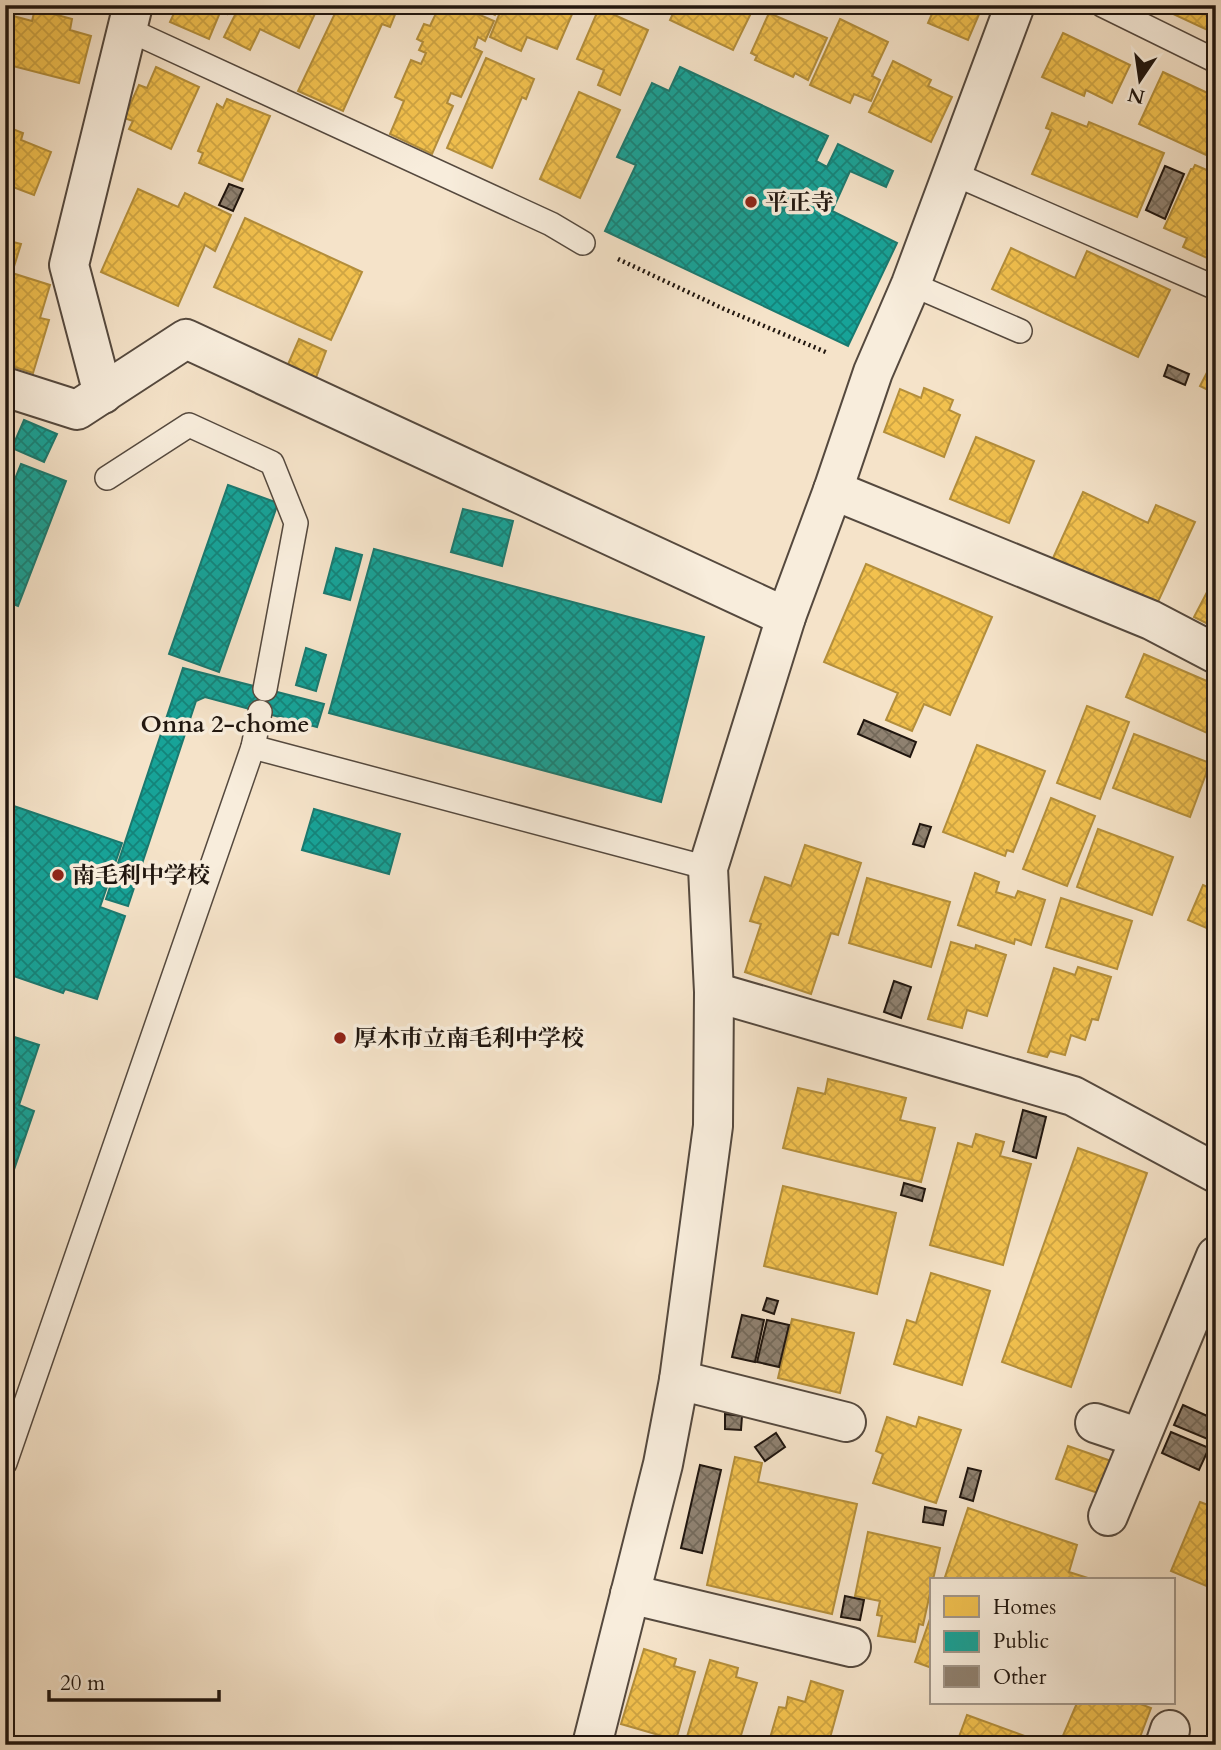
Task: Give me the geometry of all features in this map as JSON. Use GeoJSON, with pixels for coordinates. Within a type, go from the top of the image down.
{"type":"FeatureCollection","features":[{"type":"Feature","properties":{"kind":"street"},"geometry":{"type":"LineString","coordinates":[[592,1745],[663,1464],[679,1380],[713,1126],[714,992],[708,867],[786,617],[873,372],[911,284],[1015,5]]}},
{"type":"Feature","properties":{"kind":"street"},"geometry":{"type":"LineString","coordinates":[[103,394],[69,265],[130,17]]}},
{"type":"Feature","properties":{"kind":"street"},"geometry":{"type":"LineString","coordinates":[[5,387],[77,410],[186,340],[786,617]]}},
{"type":"Feature","properties":{"kind":"street"},"geometry":{"type":"LineString","coordinates":[[833,490],[1151,620],[1216,653]]}},
{"type":"Feature","properties":{"kind":"street"},"geometry":{"type":"LineString","coordinates":[[714,992],[1073,1096],[1216,1172]]}},
{"type":"Feature","properties":{"kind":"street"},"geometry":{"type":"LineString","coordinates":[[1108,1516],[1216,1256]]}},
{"type":"Feature","properties":{"kind":"street"},"geometry":{"type":"LineString","coordinates":[[679,1380],[846,1422]]}},
{"type":"Feature","properties":{"kind":"street"},"geometry":{"type":"LineString","coordinates":[[1095,1423],[1140,1438]]}},
{"type":"Feature","properties":{"kind":"street"},"geometry":{"type":"LineString","coordinates":[[630,1594],[851,1647]]}},
{"type":"Feature","properties":{"kind":"lane"},"geometry":{"type":"LineString","coordinates":[[1102,5],[1216,61]]}},
{"type":"Feature","properties":{"kind":"lane"},"geometry":{"type":"LineString","coordinates":[[130,17],[551,224],[583,243]]}},
{"type":"Feature","properties":{"kind":"lane"},"geometry":{"type":"LineString","coordinates":[[952,173],[1216,288]]}},
{"type":"Feature","properties":{"kind":"lane"},"geometry":{"type":"LineString","coordinates":[[911,284],[1020,331]]}},
{"type":"Feature","properties":{"kind":"lane"},"geometry":{"type":"LineString","coordinates":[[107,478],[189,425],[272,463],[296,523],[265,689]]}},
{"type":"Feature","properties":{"kind":"lane"},"geometry":{"type":"LineString","coordinates":[[5,1463],[253,747],[260,712]]}},
{"type":"Feature","properties":{"kind":"lane"},"geometry":{"type":"LineString","coordinates":[[253,747],[708,867]]}},
{"type":"Feature","properties":{"kind":"path"},"geometry":{"type":"LineString","coordinates":[[583,243],[724,309],[873,372]]}},
{"type":"Feature","properties":{"kind":"building: Homes"},"geometry":{"type":"Polygon","coordinates":[[[168,5],[230,5],[227,14],[221,10],[209,39],[170,22],[176,9],[168,5]]]}},
{"type":"Feature","properties":{"kind":"building: Homes"},"geometry":{"type":"Polygon","coordinates":[[[240,5],[319,5],[299,48],[260,29],[250,50],[224,37],[240,5]]]}},
{"type":"Feature","properties":{"kind":"building: Homes"},"geometry":{"type":"Polygon","coordinates":[[[339,5],[389,5],[388,8],[396,12],[390,27],[382,24],[343,111],[298,91],[339,5]]]}},
{"type":"Feature","properties":{"kind":"building: Homes"},"geometry":{"type":"Polygon","coordinates":[[[440,5],[457,5],[494,21],[485,41],[478,37],[474,48],[482,52],[461,97],[451,93],[447,103],[453,106],[432,154],[390,134],[404,101],[395,97],[411,60],[421,64],[426,53],[419,50],[423,42],[417,39],[424,24],[430,26],[440,5]]]}},
{"type":"Feature","properties":{"kind":"building: Homes"},"geometry":{"type":"Polygon","coordinates":[[[473,5],[500,5],[495,15],[473,5]]]}},
{"type":"Feature","properties":{"kind":"building: Homes"},"geometry":{"type":"Polygon","coordinates":[[[503,5],[576,5],[557,49],[527,37],[521,51],[490,37],[503,5]]]}},
{"type":"Feature","properties":{"kind":"building: Homes"},"geometry":{"type":"Polygon","coordinates":[[[677,5],[755,5],[733,50],[670,20],[677,5]]]}},
{"type":"Feature","properties":{"kind":"building: Homes"},"geometry":{"type":"Polygon","coordinates":[[[930,5],[983,5],[968,40],[928,23],[935,7],[930,5]]]}},
{"type":"Feature","properties":{"kind":"building: Homes"},"geometry":{"type":"Polygon","coordinates":[[[1174,5],[1216,5],[1216,34],[1171,13],[1174,5]]]}},
{"type":"Feature","properties":{"kind":"building: Homes"},"geometry":{"type":"Polygon","coordinates":[[[599,8],[648,30],[620,95],[598,85],[604,70],[577,59],[599,8]]]}},
{"type":"Feature","properties":{"kind":"building: Homes"},"geometry":{"type":"Polygon","coordinates":[[[35,9],[72,19],[70,30],[91,36],[79,83],[5,64],[6,14],[32,21],[35,9]]]}},
{"type":"Feature","properties":{"kind":"building: Homes"},"geometry":{"type":"Polygon","coordinates":[[[769,13],[827,38],[808,80],[795,73],[793,77],[755,60],[757,56],[751,53],[769,13]]]}},
{"type":"Feature","properties":{"kind":"building: Homes"},"geometry":{"type":"Polygon","coordinates":[[[840,19],[888,42],[872,76],[880,80],[871,101],[854,94],[850,103],[810,85],[840,19]]]}},
{"type":"Feature","properties":{"kind":"building: Homes"},"geometry":{"type":"Polygon","coordinates":[[[1063,33],[1130,65],[1112,103],[1086,90],[1084,96],[1042,77],[1063,33]]]}},
{"type":"Feature","properties":{"kind":"building: Homes"},"geometry":{"type":"Polygon","coordinates":[[[486,58],[534,79],[526,99],[522,97],[492,168],[447,148],[486,58]]]}},
{"type":"Feature","properties":{"kind":"building: Homes"},"geometry":{"type":"Polygon","coordinates":[[[893,61],[931,80],[928,86],[952,97],[931,142],[869,112],[893,61]]]}},
{"type":"Feature","properties":{"kind":"building: Homes"},"geometry":{"type":"Polygon","coordinates":[[[156,67],[199,87],[171,149],[129,129],[133,121],[124,118],[139,85],[147,88],[156,67]]]}},
{"type":"Feature","properties":{"kind":"building: Homes"},"geometry":{"type":"Polygon","coordinates":[[[1163,72],[1216,97],[1216,134],[1206,155],[1139,124],[1163,72]]]}},
{"type":"Feature","properties":{"kind":"building: Homes"},"geometry":{"type":"Polygon","coordinates":[[[579,92],[620,110],[580,198],[540,179],[579,92]]]}},
{"type":"Feature","properties":{"kind":"building: Homes"},"geometry":{"type":"Polygon","coordinates":[[[227,99],[270,116],[242,181],[199,163],[203,153],[198,151],[217,104],[223,108],[227,99]]]}},
{"type":"Feature","properties":{"kind":"building: Homes"},"geometry":{"type":"Polygon","coordinates":[[[1052,113],[1087,127],[1089,122],[1164,153],[1137,217],[1032,174],[1051,130],[1046,128],[1052,113]]]}},
{"type":"Feature","properties":{"kind":"building: Homes"},"geometry":{"type":"Polygon","coordinates":[[[5,126],[23,133],[21,140],[51,152],[34,195],[5,184],[5,126]]]}},
{"type":"Feature","properties":{"kind":"building: Homes"},"geometry":{"type":"Polygon","coordinates":[[[1195,165],[1216,174],[1216,262],[1183,247],[1187,238],[1164,228],[1195,165]]]}},
{"type":"Feature","properties":{"kind":"building: Homes"},"geometry":{"type":"Polygon","coordinates":[[[138,189],[178,207],[185,193],[231,215],[215,251],[205,245],[178,306],[101,272],[138,189]]]}},
{"type":"Feature","properties":{"kind":"building: Homes"},"geometry":{"type":"Polygon","coordinates":[[[245,218],[362,272],[331,340],[214,287],[245,218]]]}},
{"type":"Feature","properties":{"kind":"building: Homes"},"geometry":{"type":"Polygon","coordinates":[[[5,240],[21,244],[12,273],[50,285],[40,318],[49,320],[33,373],[5,364],[5,240]]]}},
{"type":"Feature","properties":{"kind":"building: Homes"},"geometry":{"type":"Polygon","coordinates":[[[1011,248],[1075,278],[1087,251],[1170,290],[1138,357],[992,289],[1011,248]]]}},
{"type":"Feature","properties":{"kind":"building: Homes"},"geometry":{"type":"Polygon","coordinates":[[[299,339],[326,351],[315,380],[286,369],[299,339]]]}},
{"type":"Feature","properties":{"kind":"building: Homes"},"geometry":{"type":"Polygon","coordinates":[[[1216,355],[1216,394],[1200,386],[1216,355]]]}},
{"type":"Feature","properties":{"kind":"building: Homes"},"geometry":{"type":"Polygon","coordinates":[[[924,388],[953,400],[949,410],[960,415],[944,457],[884,432],[900,389],[921,398],[924,388]]]}},
{"type":"Feature","properties":{"kind":"building: Homes"},"geometry":{"type":"Polygon","coordinates":[[[976,437],[1034,461],[1009,523],[950,499],[976,437]]]}},
{"type":"Feature","properties":{"kind":"building: Homes"},"geometry":{"type":"Polygon","coordinates":[[[1083,492],[1148,523],[1156,505],[1195,522],[1156,606],[1053,558],[1083,492]]]}},
{"type":"Feature","properties":{"kind":"building: Homes"},"geometry":{"type":"Polygon","coordinates":[[[866,564],[992,617],[950,715],[924,704],[912,731],[886,720],[898,693],[824,662],[866,564]]]}},
{"type":"Feature","properties":{"kind":"building: Homes"},"geometry":{"type":"Polygon","coordinates":[[[1216,575],[1216,628],[1194,617],[1216,575]]]}},
{"type":"Feature","properties":{"kind":"building: Homes"},"geometry":{"type":"Polygon","coordinates":[[[1144,654],[1216,685],[1214,736],[1126,697],[1144,654]]]}},
{"type":"Feature","properties":{"kind":"building: Homes"},"geometry":{"type":"Polygon","coordinates":[[[1087,706],[1129,722],[1100,799],[1057,783],[1087,706]]]}},
{"type":"Feature","properties":{"kind":"building: Homes"},"geometry":{"type":"Polygon","coordinates":[[[1134,734],[1210,763],[1190,817],[1113,788],[1134,734]]]}},
{"type":"Feature","properties":{"kind":"building: Homes"},"geometry":{"type":"Polygon","coordinates":[[[977,745],[1045,771],[1013,852],[1007,850],[1005,856],[943,832],[977,745]]]}},
{"type":"Feature","properties":{"kind":"building: Homes"},"geometry":{"type":"Polygon","coordinates":[[[1051,798],[1095,816],[1067,886],[1023,869],[1051,798]]]}},
{"type":"Feature","properties":{"kind":"building: Homes"},"geometry":{"type":"Polygon","coordinates":[[[1098,829],[1173,857],[1152,915],[1077,887],[1098,829]]]}},
{"type":"Feature","properties":{"kind":"building: Homes"},"geometry":{"type":"Polygon","coordinates":[[[805,845],[861,863],[838,935],[831,933],[811,994],[745,972],[761,924],[750,921],[765,877],[791,886],[805,845]]]}},
{"type":"Feature","properties":{"kind":"building: Homes"},"geometry":{"type":"Polygon","coordinates":[[[975,873],[999,882],[996,892],[1015,898],[1018,891],[1045,900],[1031,945],[1015,939],[1014,944],[958,925],[975,873]]]}},
{"type":"Feature","properties":{"kind":"building: Homes"},"geometry":{"type":"Polygon","coordinates":[[[867,878],[950,902],[931,967],[849,943],[867,878]]]}},
{"type":"Feature","properties":{"kind":"building: Homes"},"geometry":{"type":"Polygon","coordinates":[[[1203,885],[1216,891],[1216,932],[1188,920],[1203,885]]]}},
{"type":"Feature","properties":{"kind":"building: Homes"},"geometry":{"type":"Polygon","coordinates":[[[1061,898],[1132,921],[1117,969],[1046,947],[1061,898]]]}},
{"type":"Feature","properties":{"kind":"building: Homes"},"geometry":{"type":"Polygon","coordinates":[[[951,942],[975,949],[976,945],[1006,955],[987,1016],[967,1010],[962,1028],[928,1019],[951,942]]]}},
{"type":"Feature","properties":{"kind":"building: Homes"},"geometry":{"type":"Polygon","coordinates":[[[1078,967],[1111,977],[1098,1020],[1092,1019],[1085,1040],[1071,1035],[1065,1055],[1050,1051],[1047,1057],[1028,1052],[1054,968],[1075,975],[1078,967]]]}},
{"type":"Feature","properties":{"kind":"building: Homes"},"geometry":{"type":"Polygon","coordinates":[[[828,1079],[906,1098],[900,1120],[935,1128],[921,1182],[783,1148],[798,1088],[825,1094],[828,1079]]]}},
{"type":"Feature","properties":{"kind":"building: Homes"},"geometry":{"type":"Polygon","coordinates":[[[976,1134],[1004,1142],[1000,1156],[1031,1164],[1003,1265],[930,1245],[958,1143],[972,1147],[976,1134]]]}},
{"type":"Feature","properties":{"kind":"building: Homes"},"geometry":{"type":"Polygon","coordinates":[[[1078,1148],[1147,1173],[1071,1387],[1002,1362],[1078,1148]]]}},
{"type":"Feature","properties":{"kind":"building: Homes"},"geometry":{"type":"Polygon","coordinates":[[[783,1186],[896,1213],[877,1294],[764,1266],[783,1186]]]}},
{"type":"Feature","properties":{"kind":"building: Homes"},"geometry":{"type":"Polygon","coordinates":[[[931,1273],[990,1291],[962,1385],[894,1364],[907,1320],[916,1323],[931,1273]]]}},
{"type":"Feature","properties":{"kind":"building: Homes"},"geometry":{"type":"Polygon","coordinates":[[[792,1319],[854,1333],[840,1393],[778,1378],[792,1319]]]}},
{"type":"Feature","properties":{"kind":"building: Homes"},"geometry":{"type":"Polygon","coordinates":[[[887,1417],[916,1427],[919,1417],[961,1430],[936,1503],[873,1483],[883,1454],[876,1451],[887,1417]]]}},
{"type":"Feature","properties":{"kind":"building: Homes"},"geometry":{"type":"Polygon","coordinates":[[[1068,1446],[1111,1461],[1101,1494],[1056,1479],[1068,1446]]]}},
{"type":"Feature","properties":{"kind":"building: Homes"},"geometry":{"type":"Polygon","coordinates":[[[735,1457],[762,1463],[758,1482],[857,1504],[832,1614],[707,1585],[735,1457]]]}},
{"type":"Feature","properties":{"kind":"building: Homes"},"geometry":{"type":"Polygon","coordinates":[[[1200,1502],[1216,1508],[1216,1590],[1171,1571],[1200,1502]]]}},
{"type":"Feature","properties":{"kind":"building: Homes"},"geometry":{"type":"Polygon","coordinates":[[[968,1508],[1077,1545],[1069,1572],[1088,1578],[945,1578],[968,1508]]]}},
{"type":"Feature","properties":{"kind":"building: Homes"},"geometry":{"type":"Polygon","coordinates":[[[868,1532],[940,1548],[933,1578],[930,1578],[930,1593],[923,1625],[919,1624],[915,1642],[878,1636],[882,1616],[877,1615],[880,1601],[855,1596],[868,1532]]]}},
{"type":"Feature","properties":{"kind":"building: Homes"},"geometry":{"type":"Polygon","coordinates":[[[930,1619],[930,1667],[915,1662],[930,1619]]]}},
{"type":"Feature","properties":{"kind":"building: Homes"},"geometry":{"type":"Polygon","coordinates":[[[644,1649],[676,1659],[674,1666],[695,1672],[676,1740],[621,1724],[644,1649]]]}},
{"type":"Feature","properties":{"kind":"building: Homes"},"geometry":{"type":"Polygon","coordinates":[[[710,1660],[738,1668],[736,1677],[757,1683],[738,1745],[701,1745],[686,1740],[710,1660]]]}},
{"type":"Feature","properties":{"kind":"building: Homes"},"geometry":{"type":"Polygon","coordinates":[[[811,1681],[843,1691],[828,1745],[768,1745],[779,1707],[786,1708],[788,1697],[805,1702],[811,1681]]]}},
{"type":"Feature","properties":{"kind":"building: Homes"},"geometry":{"type":"Polygon","coordinates":[[[1077,1704],[1141,1704],[1151,1708],[1137,1745],[1079,1745],[1062,1738],[1077,1704]]]}},
{"type":"Feature","properties":{"kind":"building: Homes"},"geometry":{"type":"Polygon","coordinates":[[[967,1715],[1044,1743],[956,1745],[967,1715]]]}},
{"type":"Feature","properties":{"kind":"building: Public"},"geometry":{"type":"Polygon","coordinates":[[[680,67],[828,136],[816,161],[827,167],[838,144],[893,171],[886,187],[850,171],[832,211],[897,243],[848,346],[605,231],[636,165],[617,157],[652,83],[669,91],[680,67]]]}},
{"type":"Feature","properties":{"kind":"building: Public"},"geometry":{"type":"Polygon","coordinates":[[[24,420],[57,434],[44,462],[12,448],[24,420]]]}},
{"type":"Feature","properties":{"kind":"building: Public"},"geometry":{"type":"Polygon","coordinates":[[[21,464],[66,481],[18,606],[5,601],[5,504],[21,464]]]}},
{"type":"Feature","properties":{"kind":"building: Public"},"geometry":{"type":"Polygon","coordinates":[[[228,485],[278,503],[219,672],[169,654],[228,485]]]}},
{"type":"Feature","properties":{"kind":"building: Public"},"geometry":{"type":"Polygon","coordinates":[[[463,509],[513,521],[502,566],[451,552],[463,509]]]}},
{"type":"Feature","properties":{"kind":"building: Public"},"geometry":{"type":"Polygon","coordinates":[[[336,548],[362,555],[350,600],[324,593],[336,548]]]}},
{"type":"Feature","properties":{"kind":"building: Public"},"geometry":{"type":"Polygon","coordinates":[[[374,549],[704,637],[661,802],[329,713],[374,549]]]}},
{"type":"Feature","properties":{"kind":"building: Public"},"geometry":{"type":"Polygon","coordinates":[[[306,648],[326,655],[316,691],[296,685],[306,648]]]}},
{"type":"Feature","properties":{"kind":"building: Public"},"geometry":{"type":"Polygon","coordinates":[[[183,668],[324,704],[317,727],[205,697],[196,701],[128,906],[106,899],[183,668]]]}},
{"type":"Feature","properties":{"kind":"building: Public","name":"南毛利中学校"},"geometry":{"type":"Polygon","coordinates":[[[5,803],[122,843],[100,907],[125,916],[97,999],[65,989],[63,993],[5,973],[5,803]]]}},
{"type":"Feature","properties":{"kind":"building: Public"},"geometry":{"type":"Polygon","coordinates":[[[314,809],[400,834],[389,874],[302,850],[314,809]]]}},
{"type":"Feature","properties":{"kind":"building: Public"},"geometry":{"type":"Polygon","coordinates":[[[5,1034],[39,1045],[19,1105],[34,1111],[5,1196],[5,1034]]]}},
{"type":"Feature","properties":{"kind":"building: Other"},"geometry":{"type":"Polygon","coordinates":[[[1165,166],[1184,174],[1165,219],[1146,210],[1165,166]]]}},
{"type":"Feature","properties":{"kind":"building: Other"},"geometry":{"type":"Polygon","coordinates":[[[229,184],[243,189],[233,211],[219,205],[229,184]]]}},
{"type":"Feature","properties":{"kind":"building: Other"},"geometry":{"type":"Polygon","coordinates":[[[1168,365],[1189,374],[1185,385],[1164,376],[1168,365]]]}},
{"type":"Feature","properties":{"kind":"building: Other"},"geometry":{"type":"Polygon","coordinates":[[[864,720],[916,742],[910,757],[858,734],[864,720]]]}},
{"type":"Feature","properties":{"kind":"building: Other"},"geometry":{"type":"Polygon","coordinates":[[[920,824],[931,827],[924,847],[913,844],[920,824]]]}},
{"type":"Feature","properties":{"kind":"building: Other"},"geometry":{"type":"Polygon","coordinates":[[[894,981],[911,987],[901,1018],[884,1012],[894,981]]]}},
{"type":"Feature","properties":{"kind":"building: Other"},"geometry":{"type":"Polygon","coordinates":[[[1023,1110],[1046,1117],[1036,1158],[1013,1151],[1023,1110]]]}},
{"type":"Feature","properties":{"kind":"building: Other"},"geometry":{"type":"Polygon","coordinates":[[[904,1183],[925,1189],[922,1201],[901,1195],[904,1183]]]}},
{"type":"Feature","properties":{"kind":"building: Other"},"geometry":{"type":"Polygon","coordinates":[[[767,1298],[778,1301],[774,1314],[763,1310],[767,1298]]]}},
{"type":"Feature","properties":{"kind":"building: Other"},"geometry":{"type":"Polygon","coordinates":[[[742,1315],[764,1320],[755,1362],[732,1357],[742,1315]]]}},
{"type":"Feature","properties":{"kind":"building: Other"},"geometry":{"type":"Polygon","coordinates":[[[767,1320],[789,1325],[779,1367],[757,1362],[767,1320]]]}},
{"type":"Feature","properties":{"kind":"building: Other"},"geometry":{"type":"Polygon","coordinates":[[[1183,1405],[1216,1420],[1216,1428],[1210,1440],[1174,1425],[1183,1405]]]}},
{"type":"Feature","properties":{"kind":"building: Other"},"geometry":{"type":"Polygon","coordinates":[[[725,1414],[742,1416],[741,1430],[725,1429],[725,1414]]]}},
{"type":"Feature","properties":{"kind":"building: Other"},"geometry":{"type":"Polygon","coordinates":[[[1171,1432],[1209,1448],[1199,1470],[1162,1453],[1171,1432]]]}},
{"type":"Feature","properties":{"kind":"building: Other"},"geometry":{"type":"Polygon","coordinates":[[[776,1433],[785,1447],[765,1461],[755,1447],[776,1433]]]}},
{"type":"Feature","properties":{"kind":"building: Other"},"geometry":{"type":"Polygon","coordinates":[[[700,1465],[721,1470],[702,1553],[681,1548],[700,1465]]]}},
{"type":"Feature","properties":{"kind":"building: Other"},"geometry":{"type":"Polygon","coordinates":[[[968,1468],[981,1471],[973,1501],[960,1497],[968,1468]]]}},
{"type":"Feature","properties":{"kind":"building: Other"},"geometry":{"type":"Polygon","coordinates":[[[925,1507],[946,1511],[943,1525],[923,1522],[925,1507]]]}},
{"type":"Feature","properties":{"kind":"building: Other"},"geometry":{"type":"Polygon","coordinates":[[[845,1596],[864,1600],[860,1620],[841,1617],[845,1596]]]}},
{"type":"Feature","properties":{"kind":"place","name":"平正寺"},"geometry":{"type":"Point","coordinates":[751,202]}},
{"type":"Feature","properties":{"kind":"place","name":"南毛利中学校"},"geometry":{"type":"Point","coordinates":[58,875]}},
{"type":"Feature","properties":{"kind":"place","name":"厚木市立南毛利中学校"},"geometry":{"type":"Point","coordinates":[340,1038]}},
{"type":"Feature","properties":{"kind":"district","name":"Onna 2-chome"},"geometry":{"type":"Point","coordinates":[225,724]}}]}
